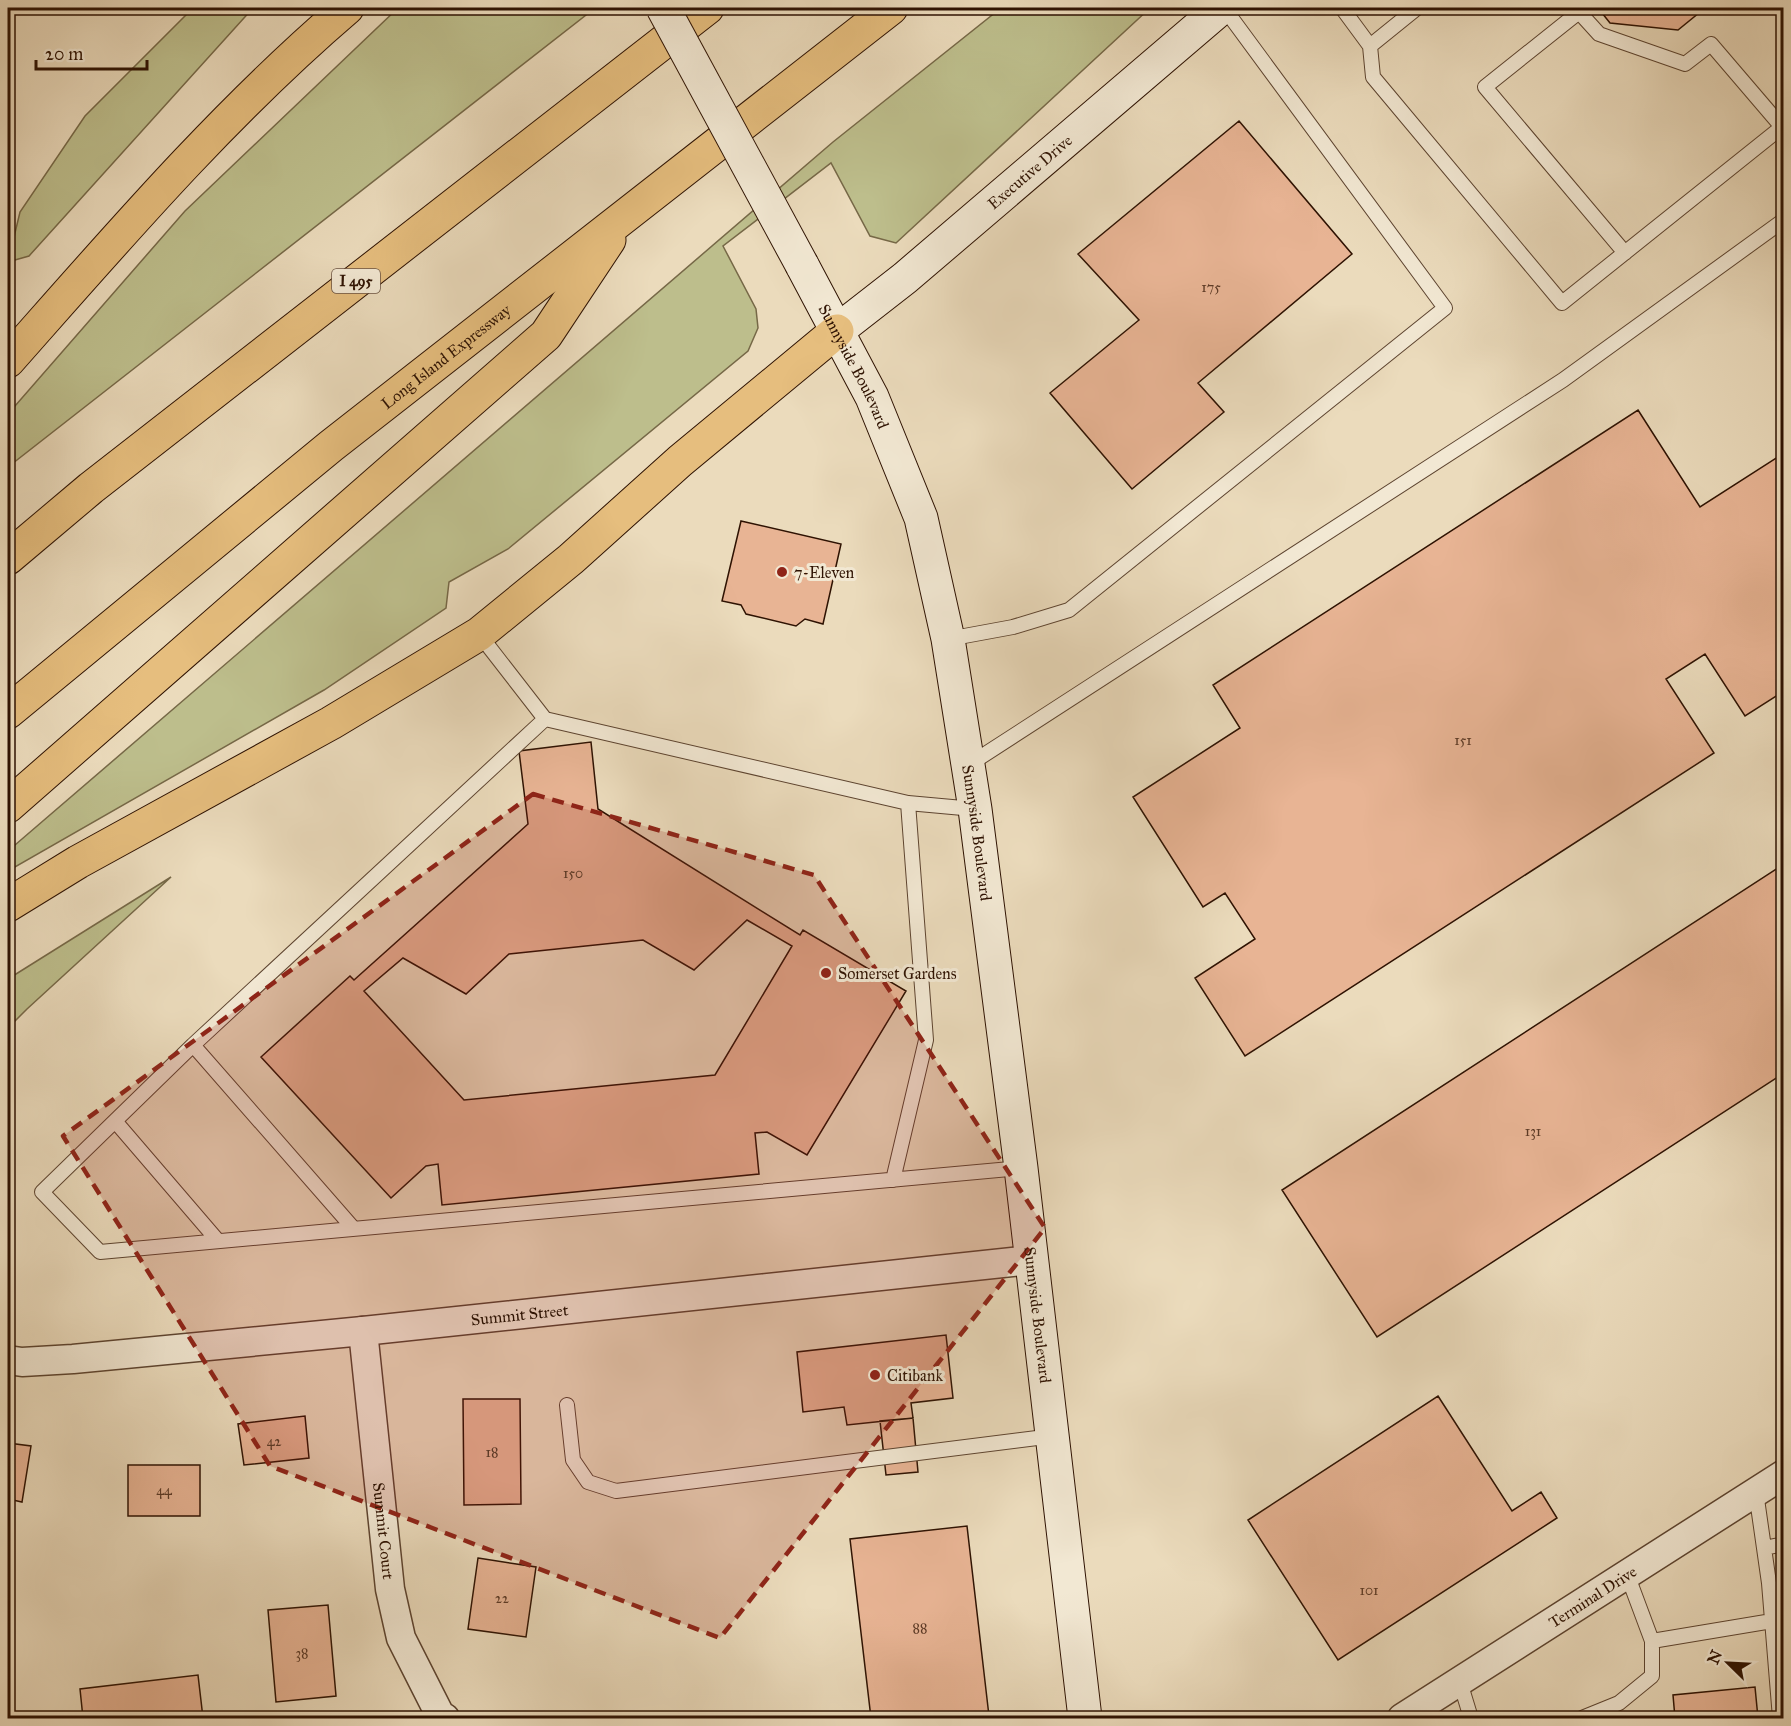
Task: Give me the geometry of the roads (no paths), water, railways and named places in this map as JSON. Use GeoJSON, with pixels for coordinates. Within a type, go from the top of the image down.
{"type":"FeatureCollection","features":[{"type":"Feature","properties":{"kind":"highway"},"geometry":{"type":"LineString","coordinates":[[8,361],[182,166],[296,52],[347,8]]}},
{"type":"Feature","properties":{"kind":"highway","name":"I 495"},"geometry":{"type":"LineString","coordinates":[[8,558],[91,488],[707,8]]}},
{"type":"Feature","properties":{"kind":"highway","name":"Long Island Expressway"},"geometry":{"type":"LineString","coordinates":[[8,712],[330,446],[891,8]]}},
{"type":"Feature","properties":{"kind":"highway"},"geometry":{"type":"LineString","coordinates":[[8,806],[546,335],[626,216]]}},
{"type":"Feature","properties":{"kind":"highway"},"geometry":{"type":"LineString","coordinates":[[8,905],[78,862],[331,723],[479,634],[571,559],[680,461],[837,331]]}},
{"type":"Feature","properties":{"kind":"main road","name":"Sunnyside Boulevard"},"geometry":{"type":"LineString","coordinates":[[663,8],[872,397],[921,518],[948,639],[975,809],[1021,1168],[1086,1719]]}},
{"type":"Feature","properties":{"kind":"main road","name":"Executive Drive"},"geometry":{"type":"LineString","coordinates":[[837,331],[905,278],[1222,8]]}},
{"type":"Feature","properties":{"kind":"street","name":"Summit Street"},"geometry":{"type":"LineString","coordinates":[[8,1359],[22,1362],[73,1359],[363,1331],[1031,1260]]}},
{"type":"Feature","properties":{"kind":"street","name":"Summit Court"},"geometry":{"type":"LineString","coordinates":[[363,1331],[390,1589],[401,1638],[440,1715],[446,1719]]}},
{"type":"Feature","properties":{"kind":"street","name":"Terminal Drive"},"geometry":{"type":"LineString","coordinates":[[1402,1719],[1784,1474]]}},
{"type":"Feature","properties":{"kind":"lane"},"geometry":{"type":"LineString","coordinates":[[948,639],[1014,627],[1069,610],[1445,309],[1222,8]]}},
{"type":"Feature","properties":{"kind":"lane"},"geometry":{"type":"LineString","coordinates":[[1342,8],[1370,46],[1373,77],[1562,303],[1625,253],[1782,127],[1711,44],[1685,64],[1599,34],[1579,12],[1485,87],[1625,253]]}},
{"type":"Feature","properties":{"kind":"lane"},"geometry":{"type":"LineString","coordinates":[[1370,46],[1417,8]]}},
{"type":"Feature","properties":{"kind":"lane"},"geometry":{"type":"LineString","coordinates":[[968,765],[1563,380],[1784,220]]}},
{"type":"Feature","properties":{"kind":"lane"},"geometry":{"type":"LineString","coordinates":[[479,634],[545,719],[908,803],[975,809]]}},
{"type":"Feature","properties":{"kind":"lane"},"geometry":{"type":"LineString","coordinates":[[545,719],[193,1045],[42,1192],[100,1252],[1021,1168]]}},
{"type":"Feature","properties":{"kind":"lane"},"geometry":{"type":"LineString","coordinates":[[893,1180],[927,1040],[908,803]]}},
{"type":"Feature","properties":{"kind":"lane"},"geometry":{"type":"LineString","coordinates":[[193,1045],[354,1229]]}},
{"type":"Feature","properties":{"kind":"lane"},"geometry":{"type":"LineString","coordinates":[[115,1121],[218,1241]]}},
{"type":"Feature","properties":{"kind":"lane"},"geometry":{"type":"LineString","coordinates":[[567,1405],[573,1460],[588,1482],[616,1491],[1053,1436]]}},
{"type":"Feature","properties":{"kind":"lane"},"geometry":{"type":"LineString","coordinates":[[1756,1492],[1772,1621],[1780,1719]]}},
{"type":"Feature","properties":{"kind":"lane"},"geometry":{"type":"LineString","coordinates":[[1764,1548],[1784,1544]]}},
{"type":"Feature","properties":{"kind":"lane"},"geometry":{"type":"LineString","coordinates":[[1582,1719],[1619,1703],[1653,1676],[1652,1641],[1627,1574]]}},
{"type":"Feature","properties":{"kind":"lane"},"geometry":{"type":"LineString","coordinates":[[1652,1641],[1772,1621]]}},
{"type":"Feature","properties":{"kind":"lane"},"geometry":{"type":"LineString","coordinates":[[1460,1682],[1471,1719]]}},
{"type":"Feature","properties":{"kind":"place","name":"7-Eleven"},"geometry":{"type":"Point","coordinates":[782,572]}},
{"type":"Feature","properties":{"kind":"place","name":"Somerset Gardens"},"geometry":{"type":"Point","coordinates":[826,973]}},
{"type":"Feature","properties":{"kind":"place","name":"Citibank"},"geometry":{"type":"Point","coordinates":[875,1375]}}]}
